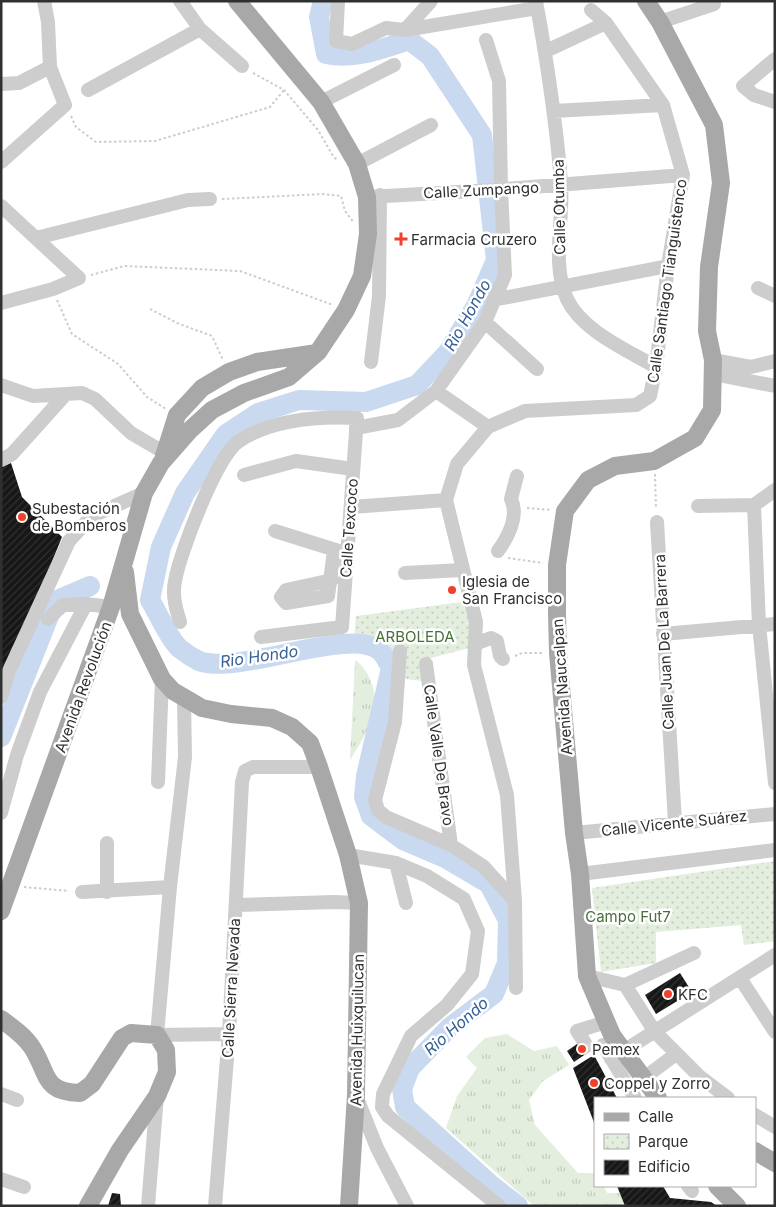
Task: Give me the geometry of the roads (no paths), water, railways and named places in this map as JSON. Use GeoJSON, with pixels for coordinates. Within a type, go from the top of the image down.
{"type":"FeatureCollection","features":[{"type":"Feature","properties":{"kind":"main road"},"geometry":{"type":"LineString","coordinates":[[237,1],[321,102],[350,165],[374,196],[362,276],[346,310],[318,352]]}},
{"type":"Feature","properties":{"kind":"main road","name":"Avenida Naucalpan"},"geometry":{"type":"LineString","coordinates":[[646,1],[660,22],[714,125],[721,183],[709,267],[707,331],[713,367],[712,410],[695,438],[654,462],[615,466],[588,480],[565,512],[557,564],[558,653],[574,833],[580,874],[587,976],[606,1022],[609,1049],[655,1091]]}},
{"type":"Feature","properties":{"kind":"main road","name":"Avenida Revolución"},"geometry":{"type":"LineString","coordinates":[[1,911],[111,607],[144,493],[163,458],[177,415],[202,388],[228,372],[257,362],[318,352]]}},
{"type":"Feature","properties":{"kind":"main road","name":"Avenida Revolución"},"geometry":{"type":"LineString","coordinates":[[163,458],[212,410],[244,393],[288,376],[318,352]]}},
{"type":"Feature","properties":{"kind":"main road"},"geometry":{"type":"LineString","coordinates":[[124,566],[130,614],[162,679],[184,700]]}},
{"type":"Feature","properties":{"kind":"main road"},"geometry":{"type":"LineString","coordinates":[[111,607],[130,614]]}},
{"type":"Feature","properties":{"kind":"main road","name":"Avenida Huixquilucan"},"geometry":{"type":"LineString","coordinates":[[184,700],[202,708],[231,714],[272,718],[292,727],[310,743],[348,855],[359,903],[356,1095],[349,1206]]}},
{"type":"Feature","properties":{"kind":"main road"},"geometry":{"type":"LineString","coordinates":[[1,1018],[32,1048],[52,1086],[62,1093],[80,1094],[92,1084],[122,1038],[131,1033],[158,1035],[166,1050],[167,1072],[157,1096],[120,1150],[88,1206]]}},
{"type":"Feature","properties":{"kind":"main road"},"geometry":{"type":"LineString","coordinates":[[756,1152],[775,1163]]}},
{"type":"Feature","properties":{"kind":"main road"},"geometry":{"type":"LineString","coordinates":[[717,1187],[737,1206]]}},
{"type":"Feature","properties":{"kind":"street"},"geometry":{"type":"LineString","coordinates":[[1,162],[65,105],[50,67],[48,22],[44,1]]}},
{"type":"Feature","properties":{"kind":"street"},"geometry":{"type":"LineString","coordinates":[[180,1],[200,29],[242,66]]}},
{"type":"Feature","properties":{"kind":"street"},"geometry":{"type":"LineString","coordinates":[[338,1],[336,41],[352,44],[386,28],[406,30],[537,5]]}},
{"type":"Feature","properties":{"kind":"street"},"geometry":{"type":"LineString","coordinates":[[406,30],[431,1]]}},
{"type":"Feature","properties":{"kind":"street"},"geometry":{"type":"LineString","coordinates":[[660,22],[714,4]]}},
{"type":"Feature","properties":{"kind":"street","name":"Calle Otumba"},"geometry":{"type":"LineString","coordinates":[[537,5],[546,51],[554,111],[561,185],[560,267],[567,300],[599,334],[656,367]]}},
{"type":"Feature","properties":{"kind":"street","name":"Calle Santiago Tianguistenco"},"geometry":{"type":"LineString","coordinates":[[516,988],[515,901],[507,795],[474,666],[476,622],[446,500],[457,464],[488,427],[525,411],[636,405],[650,396],[656,367],[668,266],[683,175],[663,105],[606,23],[591,10]]}},
{"type":"Feature","properties":{"kind":"street"},"geometry":{"type":"LineString","coordinates":[[546,51],[606,23]]}},
{"type":"Feature","properties":{"kind":"street"},"geometry":{"type":"LineString","coordinates":[[88,90],[200,29]]}},
{"type":"Feature","properties":{"kind":"street"},"geometry":{"type":"LineString","coordinates":[[180,622],[174,600],[174,582],[196,518],[224,459],[238,442],[262,429],[286,422],[330,416],[356,423],[398,420],[436,391],[485,322],[506,275],[497,190],[499,81],[486,40]]}},
{"type":"Feature","properties":{"kind":"street"},"geometry":{"type":"LineString","coordinates":[[775,59],[743,86],[754,95],[775,102]]}},
{"type":"Feature","properties":{"kind":"street"},"geometry":{"type":"LineString","coordinates":[[321,102],[394,65]]}},
{"type":"Feature","properties":{"kind":"street"},"geometry":{"type":"LineString","coordinates":[[1,84],[19,83],[50,67]]}},
{"type":"Feature","properties":{"kind":"street"},"geometry":{"type":"LineString","coordinates":[[554,111],[663,105]]}},
{"type":"Feature","properties":{"kind":"street"},"geometry":{"type":"LineString","coordinates":[[350,165],[431,125]]}},
{"type":"Feature","properties":{"kind":"street","name":"Calle Zumpango"},"geometry":{"type":"LineString","coordinates":[[374,196],[497,190],[683,175]]}},
{"type":"Feature","properties":{"kind":"street"},"geometry":{"type":"LineString","coordinates":[[371,362],[379,296],[374,196]]}},
{"type":"Feature","properties":{"kind":"street"},"geometry":{"type":"LineString","coordinates":[[36,238],[188,200],[210,199]]}},
{"type":"Feature","properties":{"kind":"street"},"geometry":{"type":"LineString","coordinates":[[1,206],[79,278],[53,289],[1,303]]}},
{"type":"Feature","properties":{"kind":"street"},"geometry":{"type":"LineString","coordinates":[[494,300],[668,266]]}},
{"type":"Feature","properties":{"kind":"street"},"geometry":{"type":"LineString","coordinates":[[758,288],[775,296]]}},
{"type":"Feature","properties":{"kind":"street"},"geometry":{"type":"LineString","coordinates":[[485,322],[537,369]]}},
{"type":"Feature","properties":{"kind":"street"},"geometry":{"type":"LineString","coordinates":[[713,367],[751,367],[775,361]]}},
{"type":"Feature","properties":{"kind":"street"},"geometry":{"type":"LineString","coordinates":[[713,367],[775,386]]}},
{"type":"Feature","properties":{"kind":"street"},"geometry":{"type":"LineString","coordinates":[[1,384],[33,396],[82,393],[95,400],[131,433],[163,458]]}},
{"type":"Feature","properties":{"kind":"street"},"geometry":{"type":"LineString","coordinates":[[436,391],[488,427]]}},
{"type":"Feature","properties":{"kind":"street"},"geometry":{"type":"LineString","coordinates":[[1,460],[12,454],[65,394]]}},
{"type":"Feature","properties":{"kind":"street","name":"Calle Texcoco"},"geometry":{"type":"LineString","coordinates":[[261,637],[342,627],[341,552],[352,507],[356,423]]}},
{"type":"Feature","properties":{"kind":"street"},"geometry":{"type":"LineString","coordinates":[[244,475],[296,461],[353,469]]}},
{"type":"Feature","properties":{"kind":"street"},"geometry":{"type":"LineString","coordinates":[[498,551],[506,539],[514,506],[511,499],[517,476]]}},
{"type":"Feature","properties":{"kind":"street"},"geometry":{"type":"LineString","coordinates":[[698,506],[754,505],[775,490]]}},
{"type":"Feature","properties":{"kind":"street"},"geometry":{"type":"LineString","coordinates":[[1,696],[9,671],[69,541],[92,516],[144,493]]}},
{"type":"Feature","properties":{"kind":"street"},"geometry":{"type":"LineString","coordinates":[[352,507],[446,500]]}},
{"type":"Feature","properties":{"kind":"street"},"geometry":{"type":"LineString","coordinates":[[754,505],[759,625],[775,783]]}},
{"type":"Feature","properties":{"kind":"street","name":"Calle Juan De La Barrera"},"geometry":{"type":"LineString","coordinates":[[657,522],[675,822]]}},
{"type":"Feature","properties":{"kind":"street"},"geometry":{"type":"LineString","coordinates":[[276,531],[341,552],[328,596],[286,603],[282,597],[286,590],[332,580]]}},
{"type":"Feature","properties":{"kind":"street"},"geometry":{"type":"LineString","coordinates":[[406,573],[462,570]]}},
{"type":"Feature","properties":{"kind":"street"},"geometry":{"type":"LineString","coordinates":[[1,814],[17,755],[40,692],[86,604]]}},
{"type":"Feature","properties":{"kind":"street"},"geometry":{"type":"LineString","coordinates":[[48,619],[63,605],[86,604],[111,607]]}},
{"type":"Feature","properties":{"kind":"street"},"geometry":{"type":"LineString","coordinates":[[663,634],[775,624]]}},
{"type":"Feature","properties":{"kind":"street"},"geometry":{"type":"LineString","coordinates":[[475,644],[491,638],[497,641],[500,656],[503,659]]}},
{"type":"Feature","properties":{"kind":"street"},"geometry":{"type":"LineString","coordinates":[[400,651],[395,722],[375,800],[378,810],[386,818],[452,845],[483,866],[515,901]]}},
{"type":"Feature","properties":{"kind":"street","name":"Calle Valle De Bravo"},"geometry":{"type":"LineString","coordinates":[[426,664],[452,845]]}},
{"type":"Feature","properties":{"kind":"street"},"geometry":{"type":"LineString","coordinates":[[158,782],[162,679]]}},
{"type":"Feature","properties":{"kind":"street"},"geometry":{"type":"LineString","coordinates":[[184,700],[185,757],[170,887],[158,1035],[229,1034]]}},
{"type":"Feature","properties":{"kind":"street","name":"Calle Sierra Nevada"},"geometry":{"type":"LineString","coordinates":[[215,1206],[229,1034],[242,782],[245,770],[253,767],[319,767]]}},
{"type":"Feature","properties":{"kind":"street","name":"Calle Vicente Suárez"},"geometry":{"type":"LineString","coordinates":[[574,833],[775,814]]}},
{"type":"Feature","properties":{"kind":"street"},"geometry":{"type":"LineString","coordinates":[[107,892],[108,843]]}},
{"type":"Feature","properties":{"kind":"street"},"geometry":{"type":"LineString","coordinates":[[580,874],[775,850]]}},
{"type":"Feature","properties":{"kind":"street"},"geometry":{"type":"LineString","coordinates":[[348,855],[396,863],[427,876],[464,899],[478,931],[472,974],[447,1004],[411,1036],[383,1094],[382,1107],[388,1116],[499,1206]]}},
{"type":"Feature","properties":{"kind":"street"},"geometry":{"type":"LineString","coordinates":[[396,863],[406,903]]}},
{"type":"Feature","properties":{"kind":"street"},"geometry":{"type":"LineString","coordinates":[[82,892],[170,887]]}},
{"type":"Feature","properties":{"kind":"street"},"geometry":{"type":"LineString","coordinates":[[236,905],[359,903]]}},
{"type":"Feature","properties":{"kind":"street"},"geometry":{"type":"LineString","coordinates":[[587,976],[625,985],[694,952]]}},
{"type":"Feature","properties":{"kind":"street"},"geometry":{"type":"LineString","coordinates":[[634,1097],[609,1049],[655,1032],[775,955]]}},
{"type":"Feature","properties":{"kind":"street"},"geometry":{"type":"LineString","coordinates":[[740,978],[775,1032]]}},
{"type":"Feature","properties":{"kind":"street"},"geometry":{"type":"LineString","coordinates":[[625,985],[655,1032],[676,1054],[727,1097]]}},
{"type":"Feature","properties":{"kind":"street"},"geometry":{"type":"LineString","coordinates":[[583,1040],[577,1031],[606,1022]]}},
{"type":"Feature","properties":{"kind":"street"},"geometry":{"type":"LineString","coordinates":[[655,1091],[676,1054]]}},
{"type":"Feature","properties":{"kind":"street"},"geometry":{"type":"LineString","coordinates":[[1,1094],[16,1100]]}},
{"type":"Feature","properties":{"kind":"street"},"geometry":{"type":"LineString","coordinates":[[356,1095],[377,1148],[407,1206]]}},
{"type":"Feature","properties":{"kind":"street"},"geometry":{"type":"LineString","coordinates":[[148,1206],[157,1096]]}},
{"type":"Feature","properties":{"kind":"street"},"geometry":{"type":"LineString","coordinates":[[756,1116],[775,1127]]}},
{"type":"Feature","properties":{"kind":"street"},"geometry":{"type":"LineString","coordinates":[[1,1179],[24,1187]]}},
{"type":"Feature","properties":{"kind":"street"},"geometry":{"type":"LineString","coordinates":[[97,1206],[101,1185]]}},
{"type":"Feature","properties":{"kind":"waterway","name":"Rio Hondo"},"geometry":{"type":"LineString","coordinates":[[323,1],[319,17],[326,54],[358,55],[409,40],[430,56],[482,135],[496,260],[476,306],[448,352],[417,385],[366,402],[299,400],[258,413],[226,434],[185,493],[161,547],[150,600],[175,644],[199,661],[217,664],[241,662],[322,646],[347,644],[367,645],[381,652],[385,658],[391,668],[366,776],[364,797],[371,816],[403,840],[445,858],[489,884],[508,920],[507,963],[494,994],[450,1027],[410,1068],[402,1089],[405,1107],[491,1185],[518,1206]]}},
{"type":"Feature","properties":{"kind":"waterway"},"geometry":{"type":"LineString","coordinates":[[1,737],[55,601],[90,586]]}},
{"type":"Feature","properties":{"kind":"tunnel"},"geometry":{"type":"LineString","coordinates":[[583,1040],[591,1052]]}},
{"type":"Feature","properties":{"kind":"place","name":"Farmacia Cruzero"},"geometry":{"type":"Point","coordinates":[401,239]}},
{"type":"Feature","properties":{"kind":"place","name":"Subestación de Bomberos"},"geometry":{"type":"Point","coordinates":[22,517]}},
{"type":"Feature","properties":{"kind":"place","name":"Iglesia de San Francisco"},"geometry":{"type":"Point","coordinates":[452,590]}},
{"type":"Feature","properties":{"kind":"place","name":"KFC"},"geometry":{"type":"Point","coordinates":[668,994]}},
{"type":"Feature","properties":{"kind":"place","name":"Pemex"},"geometry":{"type":"Point","coordinates":[582,1049]}},
{"type":"Feature","properties":{"kind":"place","name":"Coppel y Zorro"},"geometry":{"type":"Point","coordinates":[594,1083]}},
{"type":"Feature","properties":{"kind":"park label","name":"ARBOLEDA"},"geometry":{"type":"Point","coordinates":[415,636]}},
{"type":"Feature","properties":{"kind":"park label","name":"Campo Fut7"},"geometry":{"type":"Point","coordinates":[628,916]}}]}
